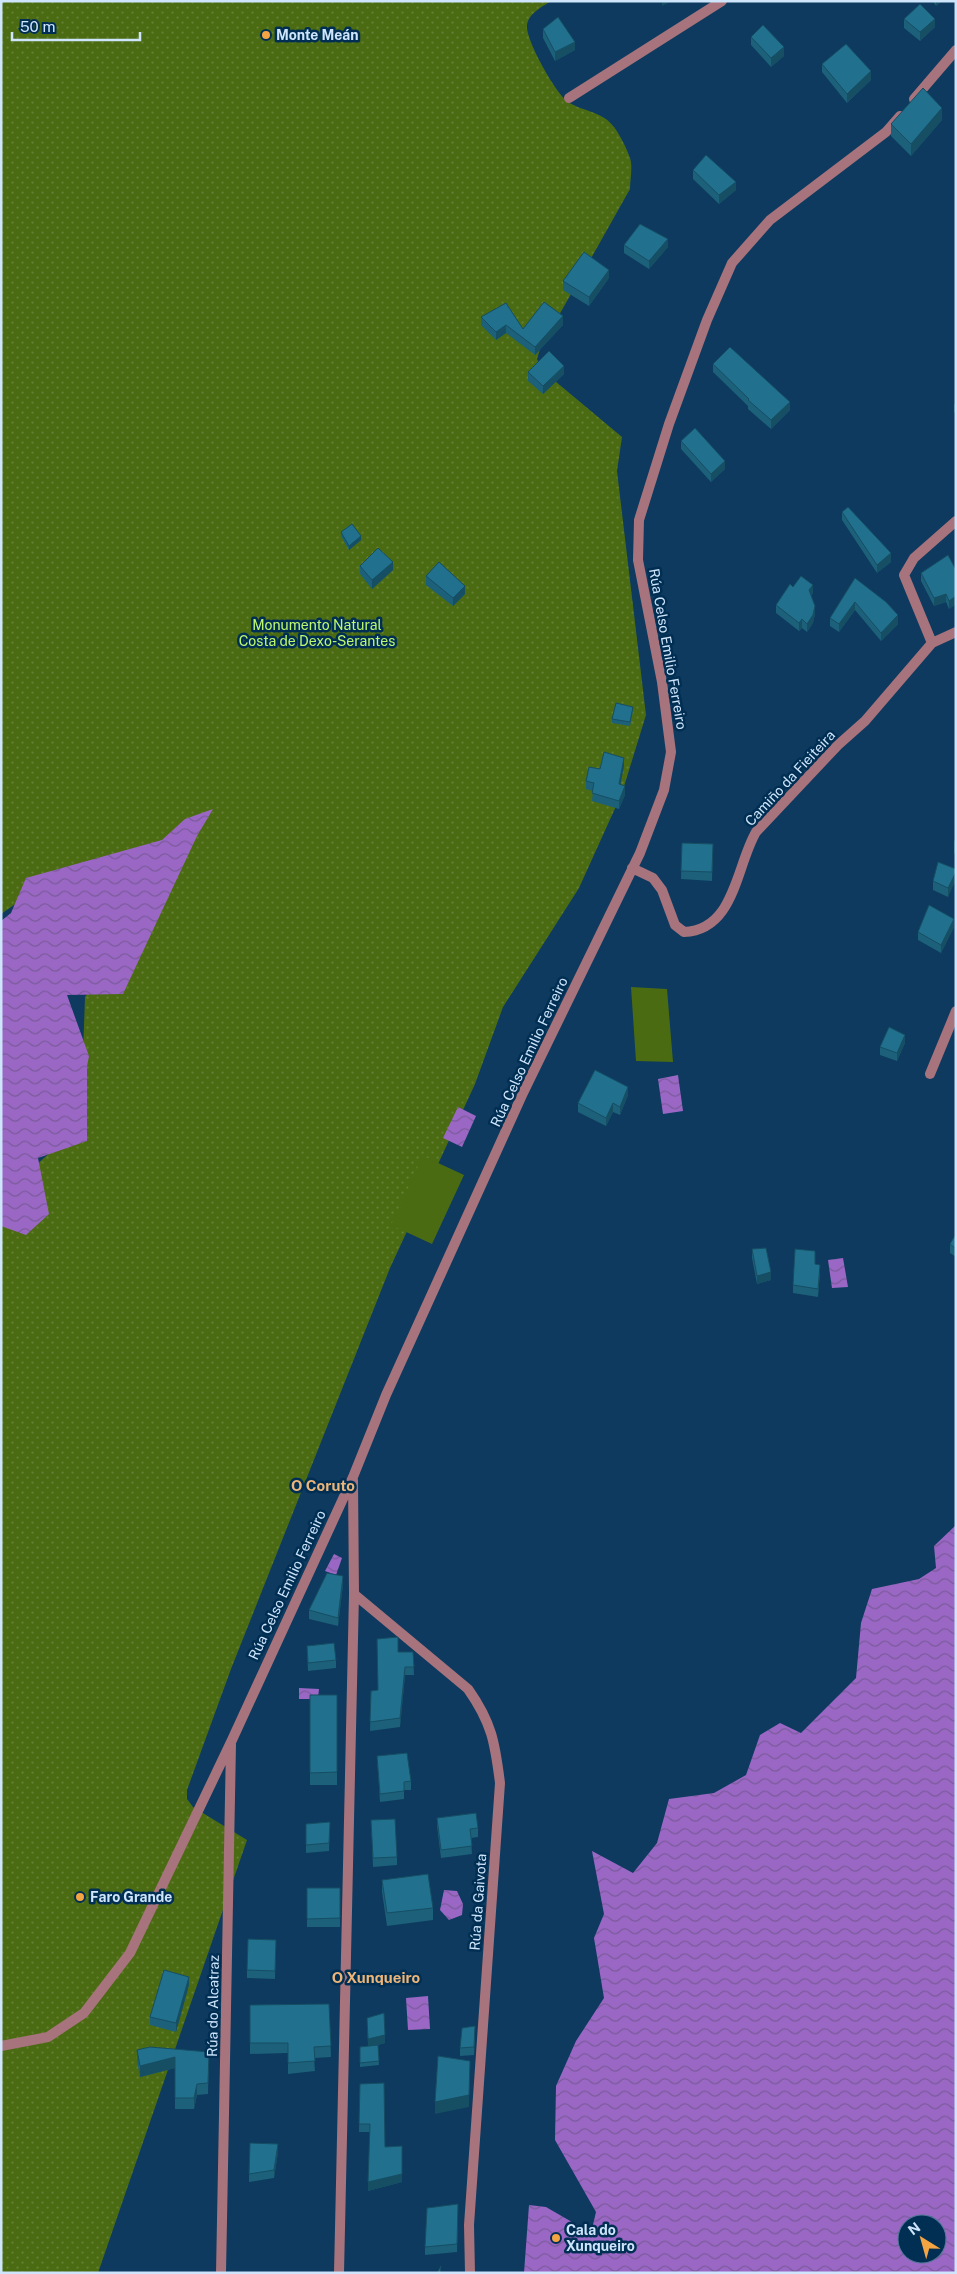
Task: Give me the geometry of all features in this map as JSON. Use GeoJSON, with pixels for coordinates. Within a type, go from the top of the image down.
{"type":"FeatureCollection","features":[{"type":"Feature","properties":{"kind":"street"},"geometry":{"type":"LineString","coordinates":[[569,98],[722,1]]}},
{"type":"Feature","properties":{"kind":"street","name":"Rúa Celso Emilio Ferreiro"},"geometry":{"type":"LineString","coordinates":[[1,2046],[48,2037],[84,2013],[130,1953],[232,1740],[352,1477],[386,1395],[519,1102],[632,868],[664,790],[671,752],[662,682],[638,560],[639,520],[670,424],[707,320],[732,263],[770,220],[886,132],[956,50]]}},
{"type":"Feature","properties":{"kind":"street"},"geometry":{"type":"LineString","coordinates":[[932,643],[904,575],[914,558],[956,521]]}},
{"type":"Feature","properties":{"kind":"street","name":"Camiño da Fieiteira"},"geometry":{"type":"LineString","coordinates":[[632,868],[653,878],[662,890],[675,925],[684,932],[694,931],[712,922],[722,912],[732,896],[748,846],[756,832],[838,745],[865,721],[932,643],[956,632]]}},
{"type":"Feature","properties":{"kind":"street"},"geometry":{"type":"LineString","coordinates":[[930,1074],[956,1011]]}},
{"type":"Feature","properties":{"kind":"street"},"geometry":{"type":"LineString","coordinates":[[339,2273],[354,1594],[352,1477]]}},
{"type":"Feature","properties":{"kind":"street","name":"Rúa da Gaivota"},"geometry":{"type":"LineString","coordinates":[[354,1594],[468,1689],[478,1702],[495,1741],[500,1783],[469,2225],[470,2273]]}},
{"type":"Feature","properties":{"kind":"street","name":"Rúa do Alcatraz"},"geometry":{"type":"LineString","coordinates":[[221,2273],[232,1740]]}},
{"type":"Feature","properties":{"kind":"green space","name":"Monumento Natural Costa de Dexo-Serantes"},"geometry":{"type":"Polygon","coordinates":[[[1,1],[551,1],[530,17],[527,25],[531,42],[542,66],[556,89],[568,102],[604,118],[614,127],[627,150],[631,165],[630,189],[540,349],[537,359],[543,371],[622,437],[617,471],[646,715],[622,793],[579,888],[503,1007],[475,1084],[390,1268],[231,1669],[187,1790],[187,1799],[193,1807],[247,1840],[98,2273],[1,2273],[1,1182],[24,1176],[74,1131],[82,1084],[85,997],[120,947],[53,878],[1,914],[1,1]]]}},
{"type":"Feature","properties":{"kind":"green space"},"geometry":{"type":"Polygon","coordinates":[[[631,987],[667,989],[673,1062],[636,1061],[631,987]]]}},
{"type":"Feature","properties":{"kind":"green space"},"geometry":{"type":"Polygon","coordinates":[[[423,1156],[464,1175],[432,1244],[391,1225],[423,1156]]]}},
{"type":"Feature","properties":{"kind":"water"},"geometry":{"type":"Polygon","coordinates":[[[213,809],[197,836],[123,994],[67,995],[89,1056],[87,1066],[87,1141],[38,1158],[49,1214],[26,1235],[1,1226],[1,921],[11,913],[26,878],[162,840],[185,819],[213,809]]]}},
{"type":"Feature","properties":{"kind":"water"},"geometry":{"type":"Polygon","coordinates":[[[678,1075],[683,1111],[663,1114],[658,1079],[678,1075]]]}},
{"type":"Feature","properties":{"kind":"water"},"geometry":{"type":"Polygon","coordinates":[[[458,1107],[476,1116],[462,1147],[443,1138],[458,1107]]]}},
{"type":"Feature","properties":{"kind":"water"},"geometry":{"type":"Polygon","coordinates":[[[843,1258],[848,1287],[832,1288],[828,1260],[843,1258]]]}},
{"type":"Feature","properties":{"kind":"water"},"geometry":{"type":"Polygon","coordinates":[[[956,1525],[956,2273],[524,2273],[529,2205],[546,2207],[591,2233],[596,2212],[555,2140],[556,2086],[576,2041],[604,1998],[594,1938],[604,1914],[592,1851],[633,1873],[657,1843],[669,1799],[714,1793],[746,1775],[760,1735],[780,1723],[801,1733],[856,1678],[861,1623],[872,1589],[919,1579],[936,1568],[934,1546],[956,1525]]]}},
{"type":"Feature","properties":{"kind":"water"},"geometry":{"type":"Polygon","coordinates":[[[334,1554],[342,1558],[336,1575],[325,1571],[334,1554]]]}},
{"type":"Feature","properties":{"kind":"water"},"geometry":{"type":"Polygon","coordinates":[[[299,1688],[319,1689],[318,1699],[299,1699],[299,1688]]]}},
{"type":"Feature","properties":{"kind":"water"},"geometry":{"type":"Polygon","coordinates":[[[444,1890],[457,1891],[463,1904],[462,1915],[449,1920],[440,1910],[444,1890]]]}},
{"type":"Feature","properties":{"kind":"water"},"geometry":{"type":"Polygon","coordinates":[[[428,1996],[430,2029],[408,2030],[406,1998],[428,1996]]]}},
{"type":"Feature","properties":{"kind":"building"},"geometry":{"type":"Polygon","coordinates":[[[920,4],[935,19],[920,32],[904,19],[920,4]]]}},
{"type":"Feature","properties":{"kind":"building"},"geometry":{"type":"Polygon","coordinates":[[[558,17],[575,42],[555,52],[543,29],[558,17]]]}},
{"type":"Feature","properties":{"kind":"building"},"geometry":{"type":"Polygon","coordinates":[[[763,25],[784,47],[771,58],[751,37],[763,25]]]}},
{"type":"Feature","properties":{"kind":"building"},"geometry":{"type":"Polygon","coordinates":[[[846,44],[871,71],[847,94],[822,64],[846,44]]]}},
{"type":"Feature","properties":{"kind":"building"},"geometry":{"type":"Polygon","coordinates":[[[923,88],[942,108],[911,144],[891,124],[923,88]]]}},
{"type":"Feature","properties":{"kind":"building"},"geometry":{"type":"Polygon","coordinates":[[[706,155],[736,182],[719,195],[693,170],[706,155]]]}},
{"type":"Feature","properties":{"kind":"building"},"geometry":{"type":"Polygon","coordinates":[[[640,224],[668,239],[649,261],[624,245],[640,224]]]}},
{"type":"Feature","properties":{"kind":"building"},"geometry":{"type":"Polygon","coordinates":[[[584,252],[609,270],[589,297],[563,281],[584,252]]]}},
{"type":"Feature","properties":{"kind":"building"},"geometry":{"type":"Polygon","coordinates":[[[544,302],[563,316],[535,347],[506,325],[496,332],[481,317],[506,303],[523,329],[544,302]]]}},
{"type":"Feature","properties":{"kind":"building"},"geometry":{"type":"Polygon","coordinates":[[[730,347],[790,402],[771,420],[748,400],[713,364],[730,347]]]}},
{"type":"Feature","properties":{"kind":"building"},"geometry":{"type":"Polygon","coordinates":[[[549,351],[564,366],[543,386],[528,372],[549,351]]]}},
{"type":"Feature","properties":{"kind":"building"},"geometry":{"type":"Polygon","coordinates":[[[695,428],[725,461],[711,474],[681,441],[695,428]]]}},
{"type":"Feature","properties":{"kind":"building"},"geometry":{"type":"Polygon","coordinates":[[[848,507],[891,553],[877,565],[842,512],[848,507]]]}},
{"type":"Feature","properties":{"kind":"building"},"geometry":{"type":"Polygon","coordinates":[[[352,524],[361,536],[349,546],[341,532],[352,524]]]}},
{"type":"Feature","properties":{"kind":"building"},"geometry":{"type":"Polygon","coordinates":[[[378,548],[393,562],[372,580],[360,566],[378,548]]]}},
{"type":"Feature","properties":{"kind":"building"},"geometry":{"type":"Polygon","coordinates":[[[948,555],[956,570],[956,596],[949,601],[946,594],[934,598],[921,573],[948,555]]]}},
{"type":"Feature","properties":{"kind":"building"},"geometry":{"type":"Polygon","coordinates":[[[439,562],[465,586],[453,598],[426,576],[439,562]]]}},
{"type":"Feature","properties":{"kind":"building"},"geometry":{"type":"Polygon","coordinates":[[[801,576],[813,585],[809,590],[815,606],[813,615],[807,624],[802,619],[799,623],[776,605],[790,584],[793,587],[801,576]]]}},
{"type":"Feature","properties":{"kind":"building"},"geometry":{"type":"Polygon","coordinates":[[[855,578],[886,602],[898,615],[881,633],[855,602],[839,624],[830,618],[855,578]]]}},
{"type":"Feature","properties":{"kind":"building"},"geometry":{"type":"Polygon","coordinates":[[[616,703],[633,707],[630,722],[612,719],[616,703]]]}},
{"type":"Feature","properties":{"kind":"building"},"geometry":{"type":"Polygon","coordinates":[[[604,752],[624,758],[619,784],[625,786],[619,801],[592,793],[594,783],[586,781],[589,767],[600,769],[604,752]]]}},
{"type":"Feature","properties":{"kind":"building"},"geometry":{"type":"Polygon","coordinates":[[[682,843],[713,844],[712,872],[681,871],[682,843]]]}},
{"type":"Feature","properties":{"kind":"building"},"geometry":{"type":"Polygon","coordinates":[[[938,862],[956,869],[948,888],[933,881],[938,862]]]}},
{"type":"Feature","properties":{"kind":"building"},"geometry":{"type":"Polygon","coordinates":[[[929,905],[954,919],[941,945],[918,932],[929,905]]]}},
{"type":"Feature","properties":{"kind":"building"},"geometry":{"type":"Polygon","coordinates":[[[889,1027],[905,1035],[897,1053],[880,1047],[889,1027]]]}},
{"type":"Feature","properties":{"kind":"building"},"geometry":{"type":"Polygon","coordinates":[[[595,1070],[628,1087],[620,1107],[613,1103],[606,1118],[578,1103],[595,1070]]]}},
{"type":"Feature","properties":{"kind":"building"},"geometry":{"type":"Polygon","coordinates":[[[956,1234],[956,1249],[950,1244],[956,1234]]]}},
{"type":"Feature","properties":{"kind":"building"},"geometry":{"type":"Polygon","coordinates":[[[766,1248],[771,1272],[757,1276],[752,1249],[766,1248]]]}},
{"type":"Feature","properties":{"kind":"building"},"geometry":{"type":"Polygon","coordinates":[[[795,1249],[815,1251],[815,1264],[820,1265],[818,1289],[793,1285],[795,1249]]]}},
{"type":"Feature","properties":{"kind":"building"},"geometry":{"type":"Polygon","coordinates":[[[327,1573],[343,1576],[338,1618],[309,1610],[327,1573]]]}},
{"type":"Feature","properties":{"kind":"building"},"geometry":{"type":"Polygon","coordinates":[[[398,1637],[398,1652],[413,1652],[414,1667],[405,1667],[400,1718],[370,1722],[371,1691],[378,1690],[377,1639],[398,1637]]]}},
{"type":"Feature","properties":{"kind":"building"},"geometry":{"type":"Polygon","coordinates":[[[334,1643],[336,1660],[308,1663],[307,1646],[334,1643]]]}},
{"type":"Feature","properties":{"kind":"building"},"geometry":{"type":"Polygon","coordinates":[[[310,1695],[337,1695],[337,1772],[310,1773],[310,1695]]]}},
{"type":"Feature","properties":{"kind":"building"},"geometry":{"type":"Polygon","coordinates":[[[407,1753],[411,1781],[404,1782],[404,1791],[380,1794],[377,1756],[407,1753]]]}},
{"type":"Feature","properties":{"kind":"building"},"geometry":{"type":"Polygon","coordinates":[[[476,1813],[478,1828],[470,1829],[472,1846],[441,1850],[437,1818],[476,1813]]]}},
{"type":"Feature","properties":{"kind":"building"},"geometry":{"type":"Polygon","coordinates":[[[395,1819],[397,1857],[373,1858],[371,1820],[395,1819]]]}},
{"type":"Feature","properties":{"kind":"building"},"geometry":{"type":"Polygon","coordinates":[[[330,1822],[329,1843],[306,1845],[306,1824],[330,1822]]]}},
{"type":"Feature","properties":{"kind":"building"},"geometry":{"type":"Polygon","coordinates":[[[428,1874],[433,1908],[387,1913],[382,1880],[428,1874]]]}},
{"type":"Feature","properties":{"kind":"building"},"geometry":{"type":"Polygon","coordinates":[[[307,1888],[340,1888],[340,1918],[307,1919],[307,1888]]]}},
{"type":"Feature","properties":{"kind":"building"},"geometry":{"type":"Polygon","coordinates":[[[248,1939],[276,1940],[275,1971],[247,1970],[248,1939]]]}},
{"type":"Feature","properties":{"kind":"building"},"geometry":{"type":"Polygon","coordinates":[[[164,1970],[189,1977],[176,2023],[150,2017],[164,1970]]]}},
{"type":"Feature","properties":{"kind":"building"},"geometry":{"type":"Polygon","coordinates":[[[329,2004],[331,2046],[314,2047],[315,2061],[288,2063],[288,2043],[250,2043],[250,2005],[329,2004]]]}},
{"type":"Feature","properties":{"kind":"building"},"geometry":{"type":"Polygon","coordinates":[[[384,2013],[385,2035],[368,2039],[367,2018],[384,2013]]]}},
{"type":"Feature","properties":{"kind":"building"},"geometry":{"type":"Polygon","coordinates":[[[475,2026],[474,2047],[460,2048],[462,2028],[475,2026]]]}},
{"type":"Feature","properties":{"kind":"building"},"geometry":{"type":"Polygon","coordinates":[[[378,2045],[379,2061],[360,2063],[360,2047],[378,2045]]]}},
{"type":"Feature","properties":{"kind":"building"},"geometry":{"type":"Polygon","coordinates":[[[150,2047],[209,2052],[208,2083],[197,2084],[194,2098],[175,2098],[175,2057],[140,2066],[137,2050],[150,2047]]]}},
{"type":"Feature","properties":{"kind":"building"},"geometry":{"type":"Polygon","coordinates":[[[438,2056],[470,2061],[469,2095],[435,2102],[438,2056]]]}},
{"type":"Feature","properties":{"kind":"building"},"geometry":{"type":"Polygon","coordinates":[[[384,2083],[385,2147],[402,2146],[402,2174],[368,2182],[370,2124],[359,2124],[360,2084],[384,2083]]]}},
{"type":"Feature","properties":{"kind":"building"},"geometry":{"type":"Polygon","coordinates":[[[250,2143],[278,2144],[274,2170],[249,2174],[250,2143]]]}},
{"type":"Feature","properties":{"kind":"building"},"geometry":{"type":"Polygon","coordinates":[[[458,2204],[457,2244],[425,2247],[427,2208],[458,2204]]]}},
{"type":"Feature","properties":{"kind":"place","name":"Monte Meán"},"geometry":{"type":"Point","coordinates":[266,35]}},
{"type":"Feature","properties":{"kind":"place","name":"Faro Grande"},"geometry":{"type":"Point","coordinates":[80,1897]}},
{"type":"Feature","properties":{"kind":"place","name":"Cala do Xunqueiro"},"geometry":{"type":"Point","coordinates":[556,2238]}},
{"type":"Feature","properties":{"kind":"district","name":"O Coruto"},"geometry":{"type":"Point","coordinates":[323,1485]}},
{"type":"Feature","properties":{"kind":"district","name":"O Xunqueiro"},"geometry":{"type":"Point","coordinates":[376,1977]}}]}
